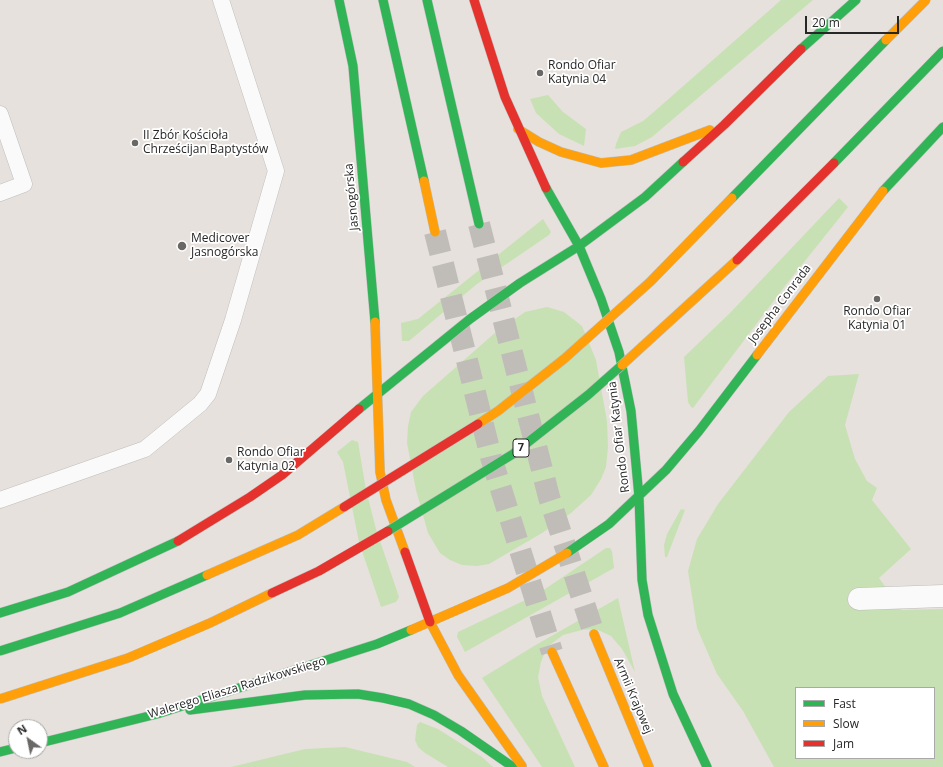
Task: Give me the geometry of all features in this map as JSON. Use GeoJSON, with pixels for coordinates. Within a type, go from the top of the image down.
{"type":"FeatureCollection","features":[{"type":"Feature","properties":{"kind":"main road","name":"Jasnogórska"},"geometry":{"type":"LineString","coordinates":[[339,0],[353,66],[374,311],[377,393]]}},
{"type":"Feature","properties":{"kind":"main road"},"geometry":{"type":"LineString","coordinates":[[383,0],[435,232]]}},
{"type":"Feature","properties":{"kind":"main road"},"geometry":{"type":"LineString","coordinates":[[427,0],[479,224]]}},
{"type":"Feature","properties":{"kind":"main road"},"geometry":{"type":"LineString","coordinates":[[474,0],[493,64],[518,129],[550,197],[579,246]]}},
{"type":"Feature","properties":{"kind":"main road"},"geometry":{"type":"LineString","coordinates":[[3,611],[68,592],[123,568],[173,544],[250,498],[282,475],[377,393],[470,319],[520,283],[579,246],[645,197],[724,125],[799,51],[856,0]]}},
{"type":"Feature","properties":{"kind":"main road"},"geometry":{"type":"LineString","coordinates":[[0,651],[120,613],[298,535],[439,449],[498,411],[564,359],[650,282],[926,0]]}},
{"type":"Feature","properties":{"kind":"main road","name":"7"},"geometry":{"type":"LineString","coordinates":[[0,699],[128,658],[210,623],[319,571],[434,504],[513,454],[588,395],[681,312],[759,239],[943,51]]}},
{"type":"Feature","properties":{"kind":"main road"},"geometry":{"type":"LineString","coordinates":[[518,129],[539,142],[561,152],[601,163],[631,160],[724,125]]}},
{"type":"Feature","properties":{"kind":"main road","name":"Josepha Conrada"},"geometry":{"type":"LineString","coordinates":[[638,497],[666,470],[699,431],[842,243],[893,179],[943,127]]}},
{"type":"Feature","properties":{"kind":"main road","name":"Rondo Ofiar Katynia"},"geometry":{"type":"LineString","coordinates":[[430,622],[508,588],[582,544],[609,524],[638,497],[630,411],[619,352],[601,300],[579,246]]}},
{"type":"Feature","properties":{"kind":"main road"},"geometry":{"type":"LineString","coordinates":[[377,393],[380,472],[386,500],[430,622],[458,675],[523,767]]}},
{"type":"Feature","properties":{"kind":"main road"},"geometry":{"type":"LineString","coordinates":[[638,497],[642,580],[648,615],[673,694],[707,767]]}},
{"type":"Feature","properties":{"kind":"main road","name":"Walerego Eliasza Radzikowskiego"},"geometry":{"type":"LineString","coordinates":[[48,740],[157,714],[377,644],[430,622]]}},
{"type":"Feature","properties":{"kind":"main road","name":"Armii Krajowej"},"geometry":{"type":"LineString","coordinates":[[594,634],[649,767]]}},
{"type":"Feature","properties":{"kind":"main road"},"geometry":{"type":"LineString","coordinates":[[552,652],[604,767]]}},
{"type":"Feature","properties":{"kind":"main road"},"geometry":{"type":"LineString","coordinates":[[157,714],[304,695],[358,694],[409,704],[434,715],[461,730],[513,767]]}},
{"type":"Feature","properties":{"kind":"street"},"geometry":{"type":"LineString","coordinates":[[859,600],[943,596]]}},
{"type":"Feature","properties":{"kind":"lane"},"geometry":{"type":"LineString","coordinates":[[0,500],[145,449],[200,404],[208,394],[233,320],[276,171],[221,0]]}},
{"type":"Feature","properties":{"kind":"lane"},"geometry":{"type":"LineString","coordinates":[[0,114],[24,184],[0,193]]}},
{"type":"Feature","properties":{"kind":"green space"},"geometry":{"type":"Polygon","coordinates":[[[781,0],[813,0],[652,137],[635,146],[615,149],[621,132],[643,121],[781,0]]]}},
{"type":"Feature","properties":{"kind":"green space"},"geometry":{"type":"Polygon","coordinates":[[[548,95],[563,112],[586,129],[584,146],[559,134],[536,113],[530,99],[548,95]]]}},
{"type":"Feature","properties":{"kind":"green space"},"geometry":{"type":"Polygon","coordinates":[[[839,198],[848,207],[785,286],[693,408],[691,407],[688,402],[684,357],[730,313],[839,198]]]}},
{"type":"Feature","properties":{"kind":"green space"},"geometry":{"type":"Polygon","coordinates":[[[543,219],[551,232],[549,235],[477,284],[409,341],[402,341],[401,323],[418,319],[543,219]]]}},
{"type":"Feature","properties":{"kind":"green space"},"geometry":{"type":"Polygon","coordinates":[[[547,307],[564,312],[582,326],[596,360],[607,421],[608,447],[606,467],[601,479],[591,495],[571,513],[542,533],[489,564],[477,566],[462,565],[450,560],[440,553],[428,533],[416,490],[407,443],[411,412],[423,396],[496,332],[525,312],[547,307]]]}},
{"type":"Feature","properties":{"kind":"green space"},"geometry":{"type":"Polygon","coordinates":[[[859,374],[845,425],[855,459],[867,481],[877,488],[872,500],[911,549],[879,578],[902,610],[943,609],[943,767],[774,767],[743,711],[717,674],[697,628],[688,571],[697,539],[718,504],[789,412],[828,376],[859,374]]]}},
{"type":"Feature","properties":{"kind":"green space"},"geometry":{"type":"Polygon","coordinates":[[[352,440],[358,442],[366,490],[376,529],[399,597],[396,602],[381,607],[359,542],[343,462],[337,452],[352,440]]]}},
{"type":"Feature","properties":{"kind":"green space"},"geometry":{"type":"Polygon","coordinates":[[[681,509],[685,510],[667,557],[665,557],[664,545],[667,534],[681,509]]]}},
{"type":"Feature","properties":{"kind":"green space"},"geometry":{"type":"Polygon","coordinates":[[[606,548],[610,548],[612,551],[614,568],[465,652],[457,637],[458,632],[536,595],[606,548]]]}},
{"type":"Feature","properties":{"kind":"green space"},"geometry":{"type":"Polygon","coordinates":[[[618,598],[635,672],[622,649],[611,636],[596,629],[582,630],[563,635],[547,647],[541,662],[538,677],[542,696],[575,767],[542,767],[482,678],[534,646],[618,598]]]}},
{"type":"Feature","properties":{"kind":"green space"},"geometry":{"type":"Polygon","coordinates":[[[420,722],[438,729],[482,757],[493,767],[448,767],[425,753],[418,747],[415,740],[417,725],[420,722]]]}},
{"type":"Feature","properties":{"kind":"green space"},"geometry":{"type":"Polygon","coordinates":[[[345,747],[407,762],[415,767],[231,767],[305,749],[345,747]]]}},
{"type":"Feature","properties":{"kind":"tunnel"},"geometry":{"type":"LineString","coordinates":[[479,224],[549,497],[594,634]]}},
{"type":"Feature","properties":{"kind":"tunnel"},"geometry":{"type":"LineString","coordinates":[[435,232],[491,457],[552,652]]}},
{"type":"Feature","properties":{"kind":"traffic: fast"},"geometry":{"type":"LineString","coordinates":[[339,0],[353,66],[375,322]]}},
{"type":"Feature","properties":{"kind":"traffic: fast"},"geometry":{"type":"LineString","coordinates":[[383,0],[424,181]]}},
{"type":"Feature","properties":{"kind":"traffic: fast"},"geometry":{"type":"LineString","coordinates":[[427,0],[479,224]]}},
{"type":"Feature","properties":{"kind":"traffic: fast"},"geometry":{"type":"LineString","coordinates":[[801,49],[856,0]]}},
{"type":"Feature","properties":{"kind":"traffic: fast"},"geometry":{"type":"LineString","coordinates":[[732,198],[886,40]]}},
{"type":"Feature","properties":{"kind":"traffic: fast"},"geometry":{"type":"LineString","coordinates":[[834,163],[943,51]]}},
{"type":"Feature","properties":{"kind":"traffic: fast"},"geometry":{"type":"LineString","coordinates":[[883,191],[943,127]]}},
{"type":"Feature","properties":{"kind":"traffic: fast"},"geometry":{"type":"LineString","coordinates":[[359,409],[470,319],[520,283],[579,246],[645,197],[683,162]]}},
{"type":"Feature","properties":{"kind":"traffic: fast"},"geometry":{"type":"LineString","coordinates":[[546,188],[579,246],[601,299],[619,352],[631,411],[639,497]]}},
{"type":"Feature","properties":{"kind":"traffic: fast"},"geometry":{"type":"LineString","coordinates":[[567,553],[609,524],[666,470],[699,431],[757,355]]}},
{"type":"Feature","properties":{"kind":"traffic: fast"},"geometry":{"type":"LineString","coordinates":[[388,531],[513,454],[588,395],[622,365]]}},
{"type":"Feature","properties":{"kind":"traffic: fast"},"geometry":{"type":"LineString","coordinates":[[639,497],[642,580],[648,615],[673,694],[707,767]]}},
{"type":"Feature","properties":{"kind":"traffic: fast"},"geometry":{"type":"LineString","coordinates":[[0,613],[68,592],[178,541]]}},
{"type":"Feature","properties":{"kind":"traffic: fast"},"geometry":{"type":"LineString","coordinates":[[0,651],[120,613],[207,575]]}},
{"type":"Feature","properties":{"kind":"traffic: fast"},"geometry":{"type":"LineString","coordinates":[[48,741],[157,714],[377,644],[411,630]]}},
{"type":"Feature","properties":{"kind":"traffic: fast"},"geometry":{"type":"LineString","coordinates":[[190,710],[305,695],[358,694],[383,698],[409,704],[434,715],[461,731],[513,767]]}},
{"type":"Feature","properties":{"kind":"traffic: fast"},"geometry":{"type":"LineString","coordinates":[[0,752],[8,750]]}},
{"type":"Feature","properties":{"kind":"traffic: slow"},"geometry":{"type":"LineString","coordinates":[[886,40],[926,0]]}},
{"type":"Feature","properties":{"kind":"traffic: slow"},"geometry":{"type":"LineString","coordinates":[[518,129],[539,142],[561,152],[601,163],[631,160],[710,130]]}},
{"type":"Feature","properties":{"kind":"traffic: slow"},"geometry":{"type":"LineString","coordinates":[[424,181],[435,232]]}},
{"type":"Feature","properties":{"kind":"traffic: slow"},"geometry":{"type":"LineString","coordinates":[[757,355],[883,191]]}},
{"type":"Feature","properties":{"kind":"traffic: slow"},"geometry":{"type":"LineString","coordinates":[[478,424],[498,411],[564,359],[650,282],[732,198]]}},
{"type":"Feature","properties":{"kind":"traffic: slow"},"geometry":{"type":"LineString","coordinates":[[622,365],[737,260]]}},
{"type":"Feature","properties":{"kind":"traffic: slow"},"geometry":{"type":"LineString","coordinates":[[375,322],[380,472],[386,500],[405,552]]}},
{"type":"Feature","properties":{"kind":"traffic: slow"},"geometry":{"type":"LineString","coordinates":[[207,575],[298,535],[344,507]]}},
{"type":"Feature","properties":{"kind":"traffic: slow"},"geometry":{"type":"LineString","coordinates":[[411,630],[508,588],[567,553]]}},
{"type":"Feature","properties":{"kind":"traffic: slow"},"geometry":{"type":"LineString","coordinates":[[0,699],[128,658],[210,623],[272,593]]}},
{"type":"Feature","properties":{"kind":"traffic: slow"},"geometry":{"type":"LineString","coordinates":[[430,622],[458,675],[522,766]]}},
{"type":"Feature","properties":{"kind":"traffic: slow"},"geometry":{"type":"LineString","coordinates":[[594,634],[649,767]]}},
{"type":"Feature","properties":{"kind":"traffic: slow"},"geometry":{"type":"LineString","coordinates":[[552,652],[604,767]]}},
{"type":"Feature","properties":{"kind":"traffic: jam"},"geometry":{"type":"LineString","coordinates":[[474,0],[505,97],[546,188]]}},
{"type":"Feature","properties":{"kind":"traffic: jam"},"geometry":{"type":"LineString","coordinates":[[683,162],[724,125],[801,49]]}},
{"type":"Feature","properties":{"kind":"traffic: jam"},"geometry":{"type":"LineString","coordinates":[[737,260],[834,163]]}},
{"type":"Feature","properties":{"kind":"traffic: jam"},"geometry":{"type":"LineString","coordinates":[[178,541],[250,497],[282,475],[359,409]]}},
{"type":"Feature","properties":{"kind":"traffic: jam"},"geometry":{"type":"LineString","coordinates":[[344,507],[478,424]]}},
{"type":"Feature","properties":{"kind":"traffic: jam"},"geometry":{"type":"LineString","coordinates":[[272,593],[319,571],[388,531]]}},
{"type":"Feature","properties":{"kind":"traffic: jam"},"geometry":{"type":"LineString","coordinates":[[405,552],[430,622]]}},
{"type":"Feature","properties":{"kind":"place","name":"Rondo Ofiar Katynia 04"},"geometry":{"type":"Point","coordinates":[540,73]}},
{"type":"Feature","properties":{"kind":"place","name":"II Zbór Kościoła Chrześcijan Baptystów"},"geometry":{"type":"Point","coordinates":[135,143]}},
{"type":"Feature","properties":{"kind":"place","name":"Medicover Jasnogórska"},"geometry":{"type":"Point","coordinates":[182,246]}},
{"type":"Feature","properties":{"kind":"place","name":"Rondo Ofiar Katynia 01"},"geometry":{"type":"Point","coordinates":[877,299]}},
{"type":"Feature","properties":{"kind":"place","name":"Rondo Ofiar Katynia 02"},"geometry":{"type":"Point","coordinates":[229,460]}}]}
